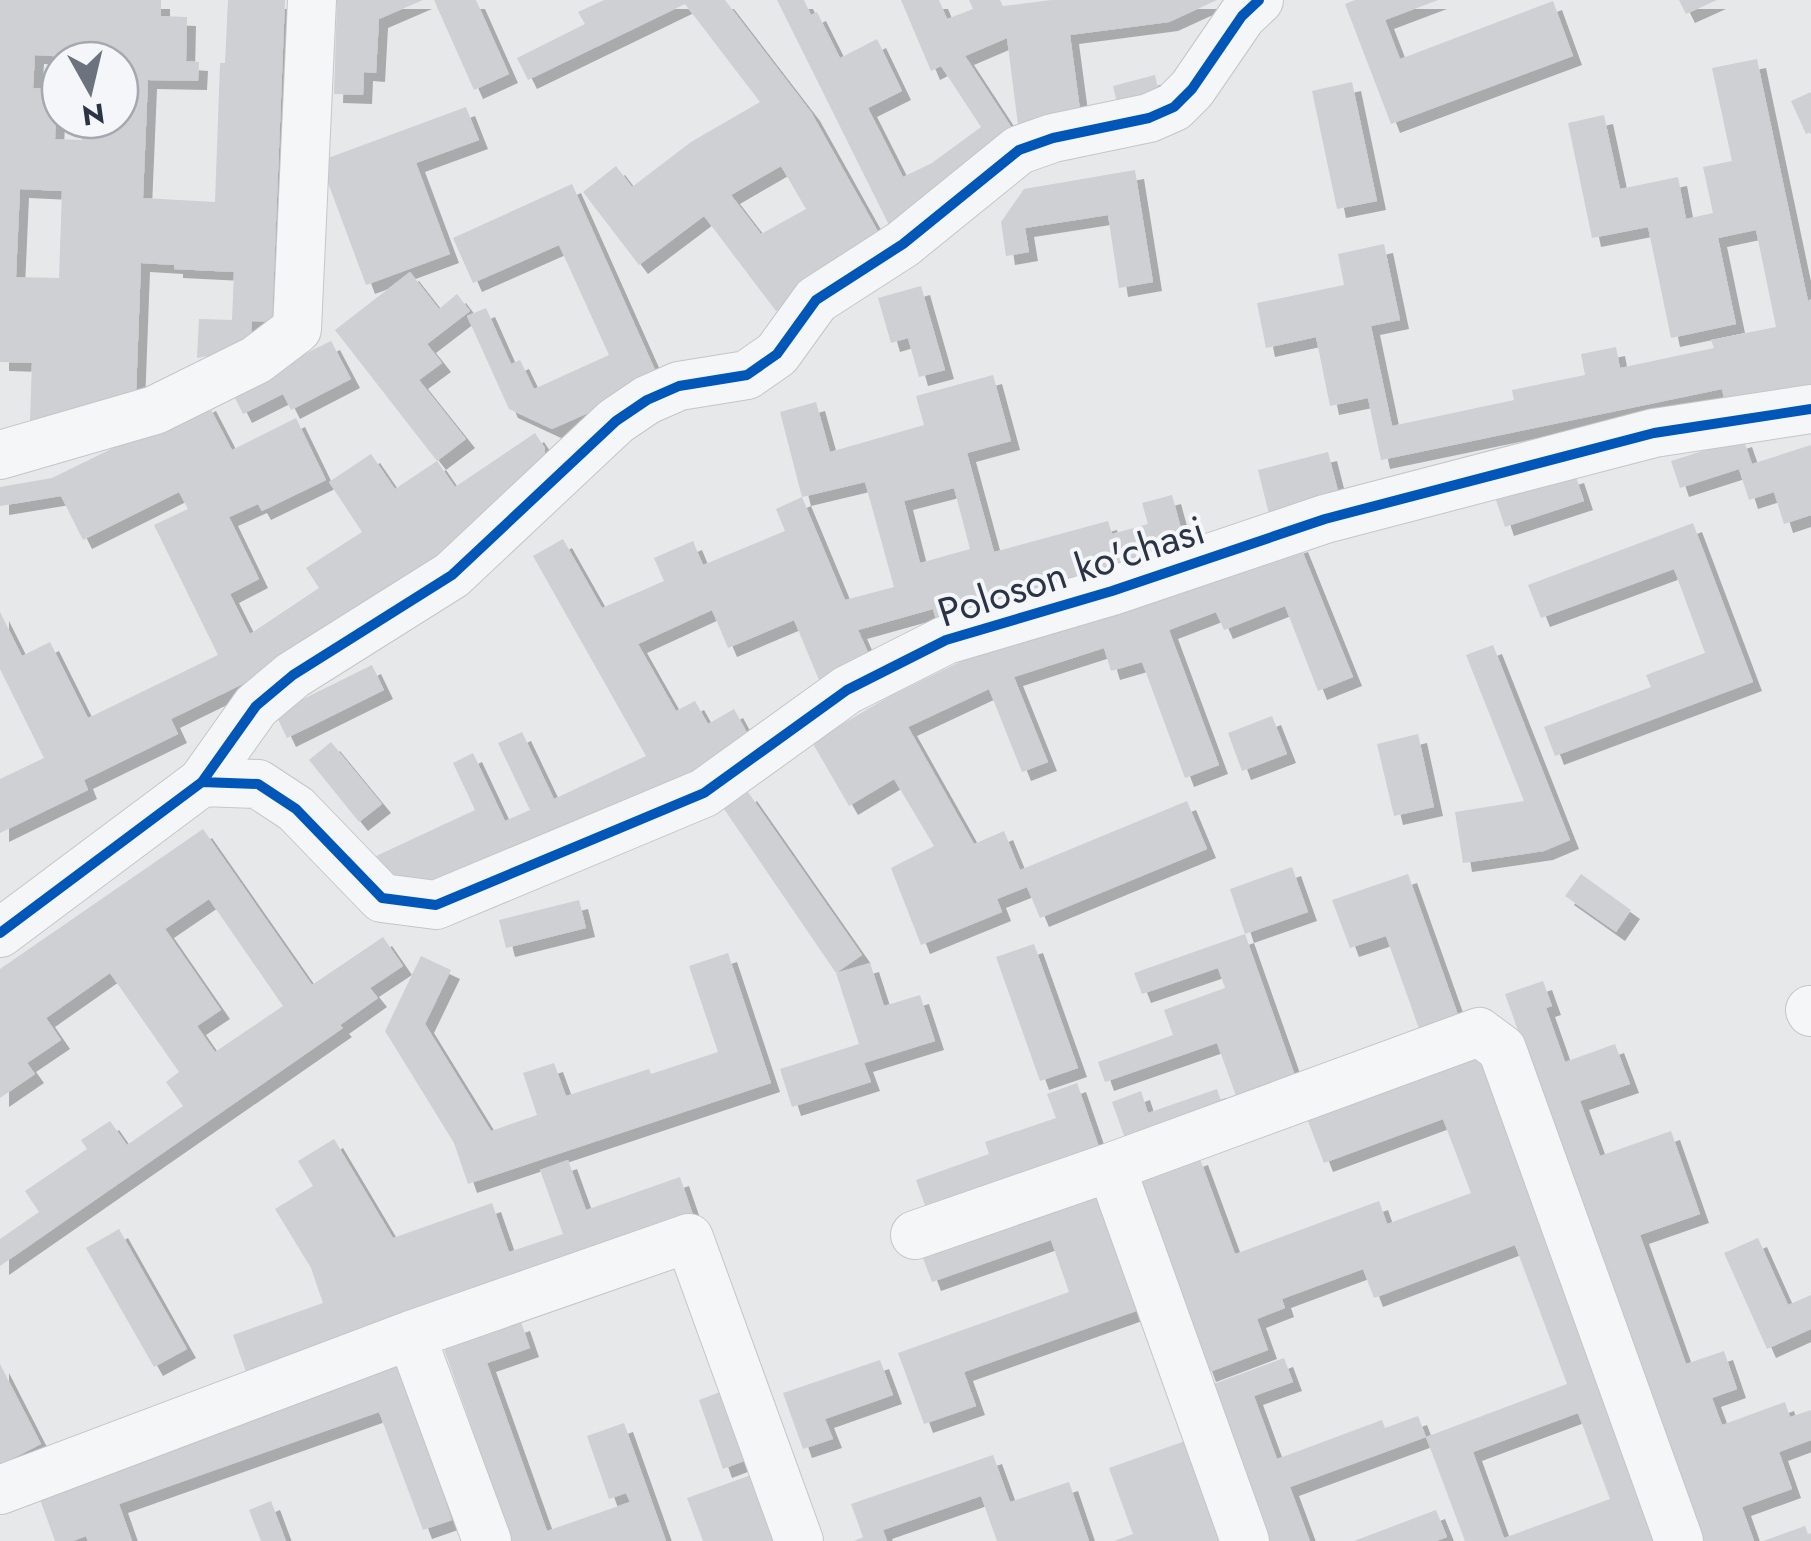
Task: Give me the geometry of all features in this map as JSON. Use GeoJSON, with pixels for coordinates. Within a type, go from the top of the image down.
{"type":"FeatureCollection","features":[{"type":"Feature","properties":{"kind":"street"},"geometry":{"type":"LineString","coordinates":[[0,456],[155,410],[256,360],[297,329],[312,0]]}},
{"type":"Feature","properties":{"kind":"street"},"geometry":{"type":"LineString","coordinates":[[0,933],[202,782],[256,706],[294,674],[452,575],[616,421],[646,400],[679,386],[746,375],[777,354],[816,300],[903,244],[1019,150],[1053,138],[1149,118],[1174,107],[1192,89],[1242,16],[1259,0]]}},
{"type":"Feature","properties":{"kind":"street","name":"Poloson ko'chasi"},"geometry":{"type":"LineString","coordinates":[[202,782],[258,784],[296,809],[382,898],[436,905],[704,794],[847,690],[946,640],[1112,591],[1324,519],[1654,433],[1811,409]]}},
{"type":"Feature","properties":{"kind":"street"},"geometry":{"type":"LineString","coordinates":[[915,1235],[1111,1168],[1480,1032],[1502,1049],[1679,1541]]}},
{"type":"Feature","properties":{"kind":"street"},"geometry":{"type":"LineString","coordinates":[[1111,1168],[1244,1541]]}},
{"type":"Feature","properties":{"kind":"street"},"geometry":{"type":"LineString","coordinates":[[0,1490],[412,1335],[689,1238],[799,1541]]}},
{"type":"Feature","properties":{"kind":"street"},"geometry":{"type":"LineString","coordinates":[[412,1335],[487,1541]]}},
{"type":"Feature","properties":{"kind":"building"},"geometry":{"type":"Polygon","coordinates":[[[0,0],[161,0],[161,16],[187,17],[186,61],[199,62],[198,81],[148,80],[143,198],[215,202],[220,63],[225,63],[228,0],[285,0],[272,322],[252,321],[250,348],[197,358],[199,319],[232,320],[234,272],[141,263],[136,395],[30,421],[32,363],[0,362],[0,0]],[[20,189],[16,277],[59,278],[62,191],[20,189]]]}},
{"type":"Feature","properties":{"kind":"building"},"geometry":{"type":"Polygon","coordinates":[[[337,0],[423,0],[379,19],[376,73],[364,72],[363,95],[334,94],[337,0]]]}},
{"type":"Feature","properties":{"kind":"building"},"geometry":{"type":"Polygon","coordinates":[[[434,0],[476,0],[509,74],[474,90],[434,0]]]}},
{"type":"Feature","properties":{"kind":"building"},"geometry":{"type":"Polygon","coordinates":[[[604,0],[725,0],[811,112],[885,244],[803,290],[776,311],[704,216],[639,265],[583,192],[616,166],[632,187],[691,142],[760,102],[685,4],[528,80],[517,58],[585,24],[578,12],[604,0]],[[781,166],[731,195],[761,234],[806,209],[781,166]]]}},
{"type":"Feature","properties":{"kind":"building"},"geometry":{"type":"Polygon","coordinates":[[[777,0],[804,0],[811,15],[817,12],[840,58],[877,39],[902,91],[868,108],[903,177],[932,163],[981,127],[941,66],[931,71],[901,0],[939,0],[947,19],[973,9],[969,0],[1000,0],[1003,6],[1051,0],[1217,0],[1169,22],[1070,35],[1081,117],[1018,125],[1007,38],[965,56],[1012,128],[991,141],[1002,157],[949,195],[889,225],[777,0]]]}},
{"type":"Feature","properties":{"kind":"building"},"geometry":{"type":"Polygon","coordinates":[[[1355,0],[1438,0],[1385,20],[1400,59],[1553,1],[1573,56],[1391,124],[1345,4],[1355,0]]]}},
{"type":"Feature","properties":{"kind":"building"},"geometry":{"type":"Polygon","coordinates":[[[1679,0],[1717,0],[1686,14],[1679,0]]]}},
{"type":"Feature","properties":{"kind":"building"},"geometry":{"type":"Polygon","coordinates":[[[1757,59],[1808,301],[1811,299],[1811,385],[1725,403],[1722,389],[1381,460],[1368,398],[1330,406],[1316,337],[1266,348],[1257,303],[1344,285],[1338,254],[1384,244],[1400,320],[1371,326],[1392,426],[1514,400],[1512,390],[1585,375],[1581,354],[1616,347],[1620,368],[1714,348],[1711,340],[1776,327],[1756,230],[1718,238],[1736,324],[1671,338],[1648,227],[1592,238],[1568,123],[1604,115],[1620,189],[1678,177],[1686,219],[1713,213],[1703,167],[1732,161],[1712,68],[1757,59]]]}},
{"type":"Feature","properties":{"kind":"building"},"geometry":{"type":"Polygon","coordinates":[[[1155,75],[1159,93],[1117,103],[1113,86],[1155,75]]]}},
{"type":"Feature","properties":{"kind":"building"},"geometry":{"type":"Polygon","coordinates":[[[1352,82],[1377,201],[1337,209],[1312,91],[1352,82]]]}},
{"type":"Feature","properties":{"kind":"building"},"geometry":{"type":"Polygon","coordinates":[[[1811,92],[1811,132],[1806,134],[1791,101],[1811,92]]]}},
{"type":"Feature","properties":{"kind":"building"},"geometry":{"type":"Polygon","coordinates":[[[466,107],[479,140],[416,163],[450,254],[366,285],[320,161],[466,107]]]}},
{"type":"Feature","properties":{"kind":"building"},"geometry":{"type":"Polygon","coordinates":[[[1135,170],[1153,282],[1119,288],[1108,215],[1025,228],[1029,252],[1006,256],[1001,222],[1024,189],[1135,170]]]}},
{"type":"Feature","properties":{"kind":"building"},"geometry":{"type":"Polygon","coordinates":[[[572,184],[660,381],[552,429],[509,409],[467,316],[486,308],[511,364],[520,360],[534,389],[609,355],[559,245],[473,283],[453,238],[572,184]]]}},
{"type":"Feature","properties":{"kind":"building"},"geometry":{"type":"Polygon","coordinates":[[[410,272],[439,309],[457,294],[470,311],[427,344],[442,363],[419,380],[466,439],[437,461],[335,330],[410,272]]]}},
{"type":"Feature","properties":{"kind":"building"},"geometry":{"type":"Polygon","coordinates":[[[921,286],[945,370],[919,377],[908,338],[891,343],[878,298],[921,286]]]}},
{"type":"Feature","properties":{"kind":"building"},"geometry":{"type":"Polygon","coordinates":[[[331,341],[351,379],[291,410],[283,394],[243,414],[231,390],[331,341]]]}},
{"type":"Feature","properties":{"kind":"building"},"geometry":{"type":"Polygon","coordinates":[[[993,375],[1011,441],[967,453],[994,552],[1108,521],[1112,534],[1148,524],[1142,503],[1172,495],[1187,550],[936,619],[933,609],[858,630],[871,659],[819,680],[794,620],[728,648],[712,610],[638,644],[676,711],[695,701],[708,724],[734,709],[751,740],[664,789],[501,865],[496,854],[419,890],[387,886],[374,857],[475,810],[453,763],[473,753],[505,821],[530,810],[498,743],[522,732],[554,799],[646,756],[533,556],[563,539],[602,608],[664,581],[654,558],[693,541],[703,565],[785,531],[776,509],[802,497],[780,412],[816,402],[830,452],[924,425],[916,396],[993,375]],[[865,482],[802,497],[845,600],[894,587],[865,482]],[[954,488],[904,501],[920,563],[970,549],[954,488]]]}},
{"type":"Feature","properties":{"kind":"building"},"geometry":{"type":"Polygon","coordinates":[[[207,402],[232,450],[296,418],[326,480],[262,511],[258,504],[229,517],[259,579],[230,594],[250,634],[319,588],[306,568],[362,532],[329,482],[371,454],[395,489],[437,461],[455,487],[535,433],[545,448],[544,480],[484,531],[267,672],[171,719],[178,734],[84,780],[88,790],[0,833],[0,779],[44,758],[0,669],[0,612],[22,656],[50,642],[88,718],[218,655],[154,525],[188,509],[179,492],[83,540],[61,496],[0,506],[0,487],[52,478],[207,402]]]}},
{"type":"Feature","properties":{"kind":"building"},"geometry":{"type":"Polygon","coordinates":[[[1743,438],[1752,464],[1811,445],[1811,515],[1784,524],[1774,492],[1749,500],[1739,469],[1680,488],[1671,461],[1743,438]]]}},
{"type":"Feature","properties":{"kind":"building"},"geometry":{"type":"Polygon","coordinates":[[[1328,452],[1339,495],[1269,514],[1258,470],[1328,452]]]}},
{"type":"Feature","properties":{"kind":"building"},"geometry":{"type":"Polygon","coordinates":[[[1575,474],[1584,501],[1505,527],[1496,500],[1575,474]]]}},
{"type":"Feature","properties":{"kind":"building"},"geometry":{"type":"Polygon","coordinates":[[[1693,523],[1753,682],[1555,756],[1544,727],[1651,687],[1646,675],[1705,653],[1674,569],[1541,618],[1528,585],[1693,523]]]}},
{"type":"Feature","properties":{"kind":"building"},"geometry":{"type":"Polygon","coordinates":[[[1299,543],[1353,677],[1318,691],[1285,606],[1224,630],[1216,612],[1169,630],[1219,765],[1185,778],[1142,662],[1111,671],[1104,648],[1014,677],[1048,762],[1022,772],[989,689],[908,727],[974,844],[1004,831],[1020,870],[1187,801],[1207,849],[1040,918],[1027,887],[997,899],[1002,912],[921,945],[891,868],[934,846],[894,779],[849,806],[812,742],[890,696],[1001,642],[1299,543]]]}},
{"type":"Feature","properties":{"kind":"building"},"geometry":{"type":"Polygon","coordinates":[[[1493,645],[1570,840],[1544,851],[1463,863],[1455,812],[1524,801],[1466,655],[1493,645]]]}},
{"type":"Feature","properties":{"kind":"building"},"geometry":{"type":"Polygon","coordinates":[[[372,665],[384,690],[287,738],[275,713],[372,665]]]}},
{"type":"Feature","properties":{"kind":"building"},"geometry":{"type":"Polygon","coordinates":[[[1272,716],[1287,754],[1242,771],[1228,733],[1272,716]]]}},
{"type":"Feature","properties":{"kind":"building"},"geometry":{"type":"Polygon","coordinates":[[[1418,734],[1434,807],[1394,816],[1377,744],[1418,734]]]}},
{"type":"Feature","properties":{"kind":"building"},"geometry":{"type":"Polygon","coordinates":[[[331,742],[382,804],[359,822],[309,760],[331,742]]]}},
{"type":"Feature","properties":{"kind":"building"},"geometry":{"type":"Polygon","coordinates":[[[748,792],[862,955],[836,973],[724,809],[748,792]]]}},
{"type":"Feature","properties":{"kind":"building"},"geometry":{"type":"Polygon","coordinates":[[[203,829],[312,985],[383,937],[403,966],[370,988],[378,998],[340,1025],[343,1028],[0,1266],[0,1239],[39,1212],[25,1191],[87,1149],[81,1140],[110,1121],[127,1145],[183,1106],[166,1082],[179,1072],[110,973],[46,1018],[61,1040],[27,1063],[35,1074],[0,1098],[0,969],[203,829]],[[209,899],[165,929],[221,1010],[197,1026],[215,1052],[283,1006],[209,899]]]}},
{"type":"Feature","properties":{"kind":"building"},"geometry":{"type":"Polygon","coordinates":[[[1292,867],[1308,912],[1245,934],[1230,889],[1292,867]]]}},
{"type":"Feature","properties":{"kind":"building"},"geometry":{"type":"Polygon","coordinates":[[[1408,874],[1462,1026],[1423,1040],[1386,936],[1350,948],[1332,900],[1408,874]]]}},
{"type":"Feature","properties":{"kind":"building"},"geometry":{"type":"Polygon","coordinates":[[[1581,874],[1631,910],[1616,932],[1565,896],[1581,874]]]}},
{"type":"Feature","properties":{"kind":"building"},"geometry":{"type":"Polygon","coordinates":[[[579,900],[586,928],[506,948],[499,920],[579,900]]]}},
{"type":"Feature","properties":{"kind":"building"},"geometry":{"type":"Polygon","coordinates":[[[1245,934],[1299,1087],[1240,1107],[1217,1043],[1105,1082],[1098,1062],[1173,1035],[1164,1010],[1225,988],[1218,968],[1142,994],[1134,973],[1245,934]]]}},
{"type":"Feature","properties":{"kind":"building"},"geometry":{"type":"Polygon","coordinates":[[[1034,944],[1078,1068],[1040,1081],[996,957],[1034,944]]]}},
{"type":"Feature","properties":{"kind":"building"},"geometry":{"type":"Polygon","coordinates":[[[728,953],[771,1083],[468,1184],[454,1143],[385,1031],[421,956],[451,970],[425,1024],[491,1131],[537,1115],[523,1073],[554,1063],[566,1096],[718,1052],[689,966],[728,953]]]}},
{"type":"Feature","properties":{"kind":"building"},"geometry":{"type":"Polygon","coordinates":[[[870,963],[884,1006],[920,995],[935,1041],[864,1063],[871,1082],[792,1107],[780,1069],[859,1044],[836,973],[870,963]]]}},
{"type":"Feature","properties":{"kind":"building"},"geometry":{"type":"Polygon","coordinates":[[[1543,981],[1552,1006],[1546,1008],[1565,1062],[1615,1044],[1630,1084],[1580,1101],[1600,1156],[1671,1131],[1700,1214],[1640,1235],[1686,1364],[1724,1351],[1737,1389],[1712,1398],[1722,1425],[1785,1402],[1790,1417],[1811,1410],[1811,1440],[1779,1452],[1792,1489],[1742,1507],[1754,1541],[1699,1541],[1505,994],[1543,981]]]}},
{"type":"Feature","properties":{"kind":"building"},"geometry":{"type":"Polygon","coordinates":[[[1479,1052],[1661,1541],[1465,1541],[1426,1437],[1567,1384],[1515,1245],[1374,1298],[1363,1269],[1282,1299],[1285,1308],[1257,1319],[1268,1350],[1207,1373],[1135,1180],[1199,1156],[1235,1254],[1379,1201],[1387,1224],[1471,1193],[1443,1119],[1324,1163],[1306,1116],[1479,1052]],[[1578,1413],[1473,1452],[1504,1538],[1610,1499],[1578,1413]]]}},
{"type":"Feature","properties":{"kind":"building"},"geometry":{"type":"Polygon","coordinates":[[[1077,1083],[1100,1150],[927,1211],[916,1180],[989,1154],[985,1142],[1056,1118],[1047,1094],[1077,1083]]]}},
{"type":"Feature","properties":{"kind":"building"},"geometry":{"type":"Polygon","coordinates":[[[1217,1089],[1224,1110],[1127,1144],[1112,1102],[1141,1091],[1148,1113],[1217,1089]]]}},
{"type":"Feature","properties":{"kind":"building"},"geometry":{"type":"Polygon","coordinates":[[[334,1139],[393,1238],[492,1203],[509,1252],[563,1234],[540,1170],[568,1160],[586,1210],[680,1177],[693,1215],[246,1372],[233,1335],[323,1303],[311,1268],[275,1209],[313,1186],[298,1161],[334,1139]]]}},
{"type":"Feature","properties":{"kind":"building"},"geometry":{"type":"Polygon","coordinates":[[[1097,1191],[1139,1310],[964,1372],[976,1406],[924,1424],[898,1353],[1069,1292],[1051,1240],[932,1282],[921,1253],[1097,1191]]]}},
{"type":"Feature","properties":{"kind":"building"},"geometry":{"type":"Polygon","coordinates":[[[119,1229],[187,1349],[154,1367],[86,1248],[119,1229]]]}},
{"type":"Feature","properties":{"kind":"building"},"geometry":{"type":"Polygon","coordinates":[[[1758,1238],[1788,1305],[1811,1295],[1811,1329],[1767,1349],[1724,1253],[1758,1238]]]}},
{"type":"Feature","properties":{"kind":"building"},"geometry":{"type":"Polygon","coordinates":[[[521,1322],[530,1348],[487,1363],[547,1531],[630,1502],[626,1493],[609,1499],[587,1436],[624,1423],[666,1541],[512,1541],[444,1349],[521,1322]]]}},
{"type":"Feature","properties":{"kind":"building"},"geometry":{"type":"Polygon","coordinates":[[[1284,1358],[1293,1382],[1254,1396],[1277,1459],[1382,1420],[1385,1428],[1418,1416],[1426,1437],[1290,1487],[1310,1541],[1270,1541],[1211,1385],[1284,1358]]]}},
{"type":"Feature","properties":{"kind":"building"},"geometry":{"type":"Polygon","coordinates":[[[880,1360],[893,1395],[825,1419],[833,1439],[803,1449],[783,1393],[880,1360]]]}},
{"type":"Feature","properties":{"kind":"building"},"geometry":{"type":"Polygon","coordinates":[[[397,1363],[452,1520],[423,1530],[379,1412],[119,1504],[132,1541],[88,1541],[86,1536],[55,1541],[37,1491],[397,1363]]]}},
{"type":"Feature","properties":{"kind":"building"},"geometry":{"type":"Polygon","coordinates":[[[0,1364],[41,1444],[0,1465],[0,1364]]]}},
{"type":"Feature","properties":{"kind":"building"},"geometry":{"type":"Polygon","coordinates":[[[720,1392],[744,1461],[723,1469],[699,1400],[720,1392]]]}},
{"type":"Feature","properties":{"kind":"building"},"geometry":{"type":"Polygon","coordinates":[[[1185,1441],[1221,1541],[1114,1541],[1133,1534],[1109,1468],[1185,1441]]]}},
{"type":"Feature","properties":{"kind":"building"},"geometry":{"type":"Polygon","coordinates":[[[993,1455],[1010,1502],[1069,1482],[1089,1541],[997,1541],[981,1496],[883,1530],[887,1541],[854,1541],[863,1537],[851,1504],[993,1455]]]}},
{"type":"Feature","properties":{"kind":"building"},"geometry":{"type":"Polygon","coordinates":[[[754,1474],[778,1541],[703,1541],[687,1498],[754,1474]]]}},
{"type":"Feature","properties":{"kind":"building"},"geometry":{"type":"Polygon","coordinates":[[[271,1501],[286,1541],[261,1541],[249,1510],[271,1501]]]}},
{"type":"Feature","properties":{"kind":"building"},"geometry":{"type":"Polygon","coordinates":[[[1436,1510],[1447,1537],[1436,1541],[1354,1541],[1436,1510]]]}},
{"type":"Feature","properties":{"kind":"building"},"geometry":{"type":"Polygon","coordinates":[[[1805,1526],[1811,1541],[1763,1541],[1805,1526]]]}},
{"type":"Feature","properties":{"kind":"cycle path"},"geometry":{"type":"LineString","coordinates":[[0,933],[202,782],[256,706],[293,675],[452,575],[616,421],[647,400],[679,386],[747,375],[777,354],[816,300],[903,244],[1019,150],[1053,138],[1149,118],[1174,107],[1192,89],[1242,16],[1259,0]]}},
{"type":"Feature","properties":{"kind":"cycle path"},"geometry":{"type":"LineString","coordinates":[[202,782],[258,784],[296,809],[382,898],[436,905],[704,793],[847,690],[946,640],[1112,591],[1325,519],[1654,433],[1811,409]]}}]}
